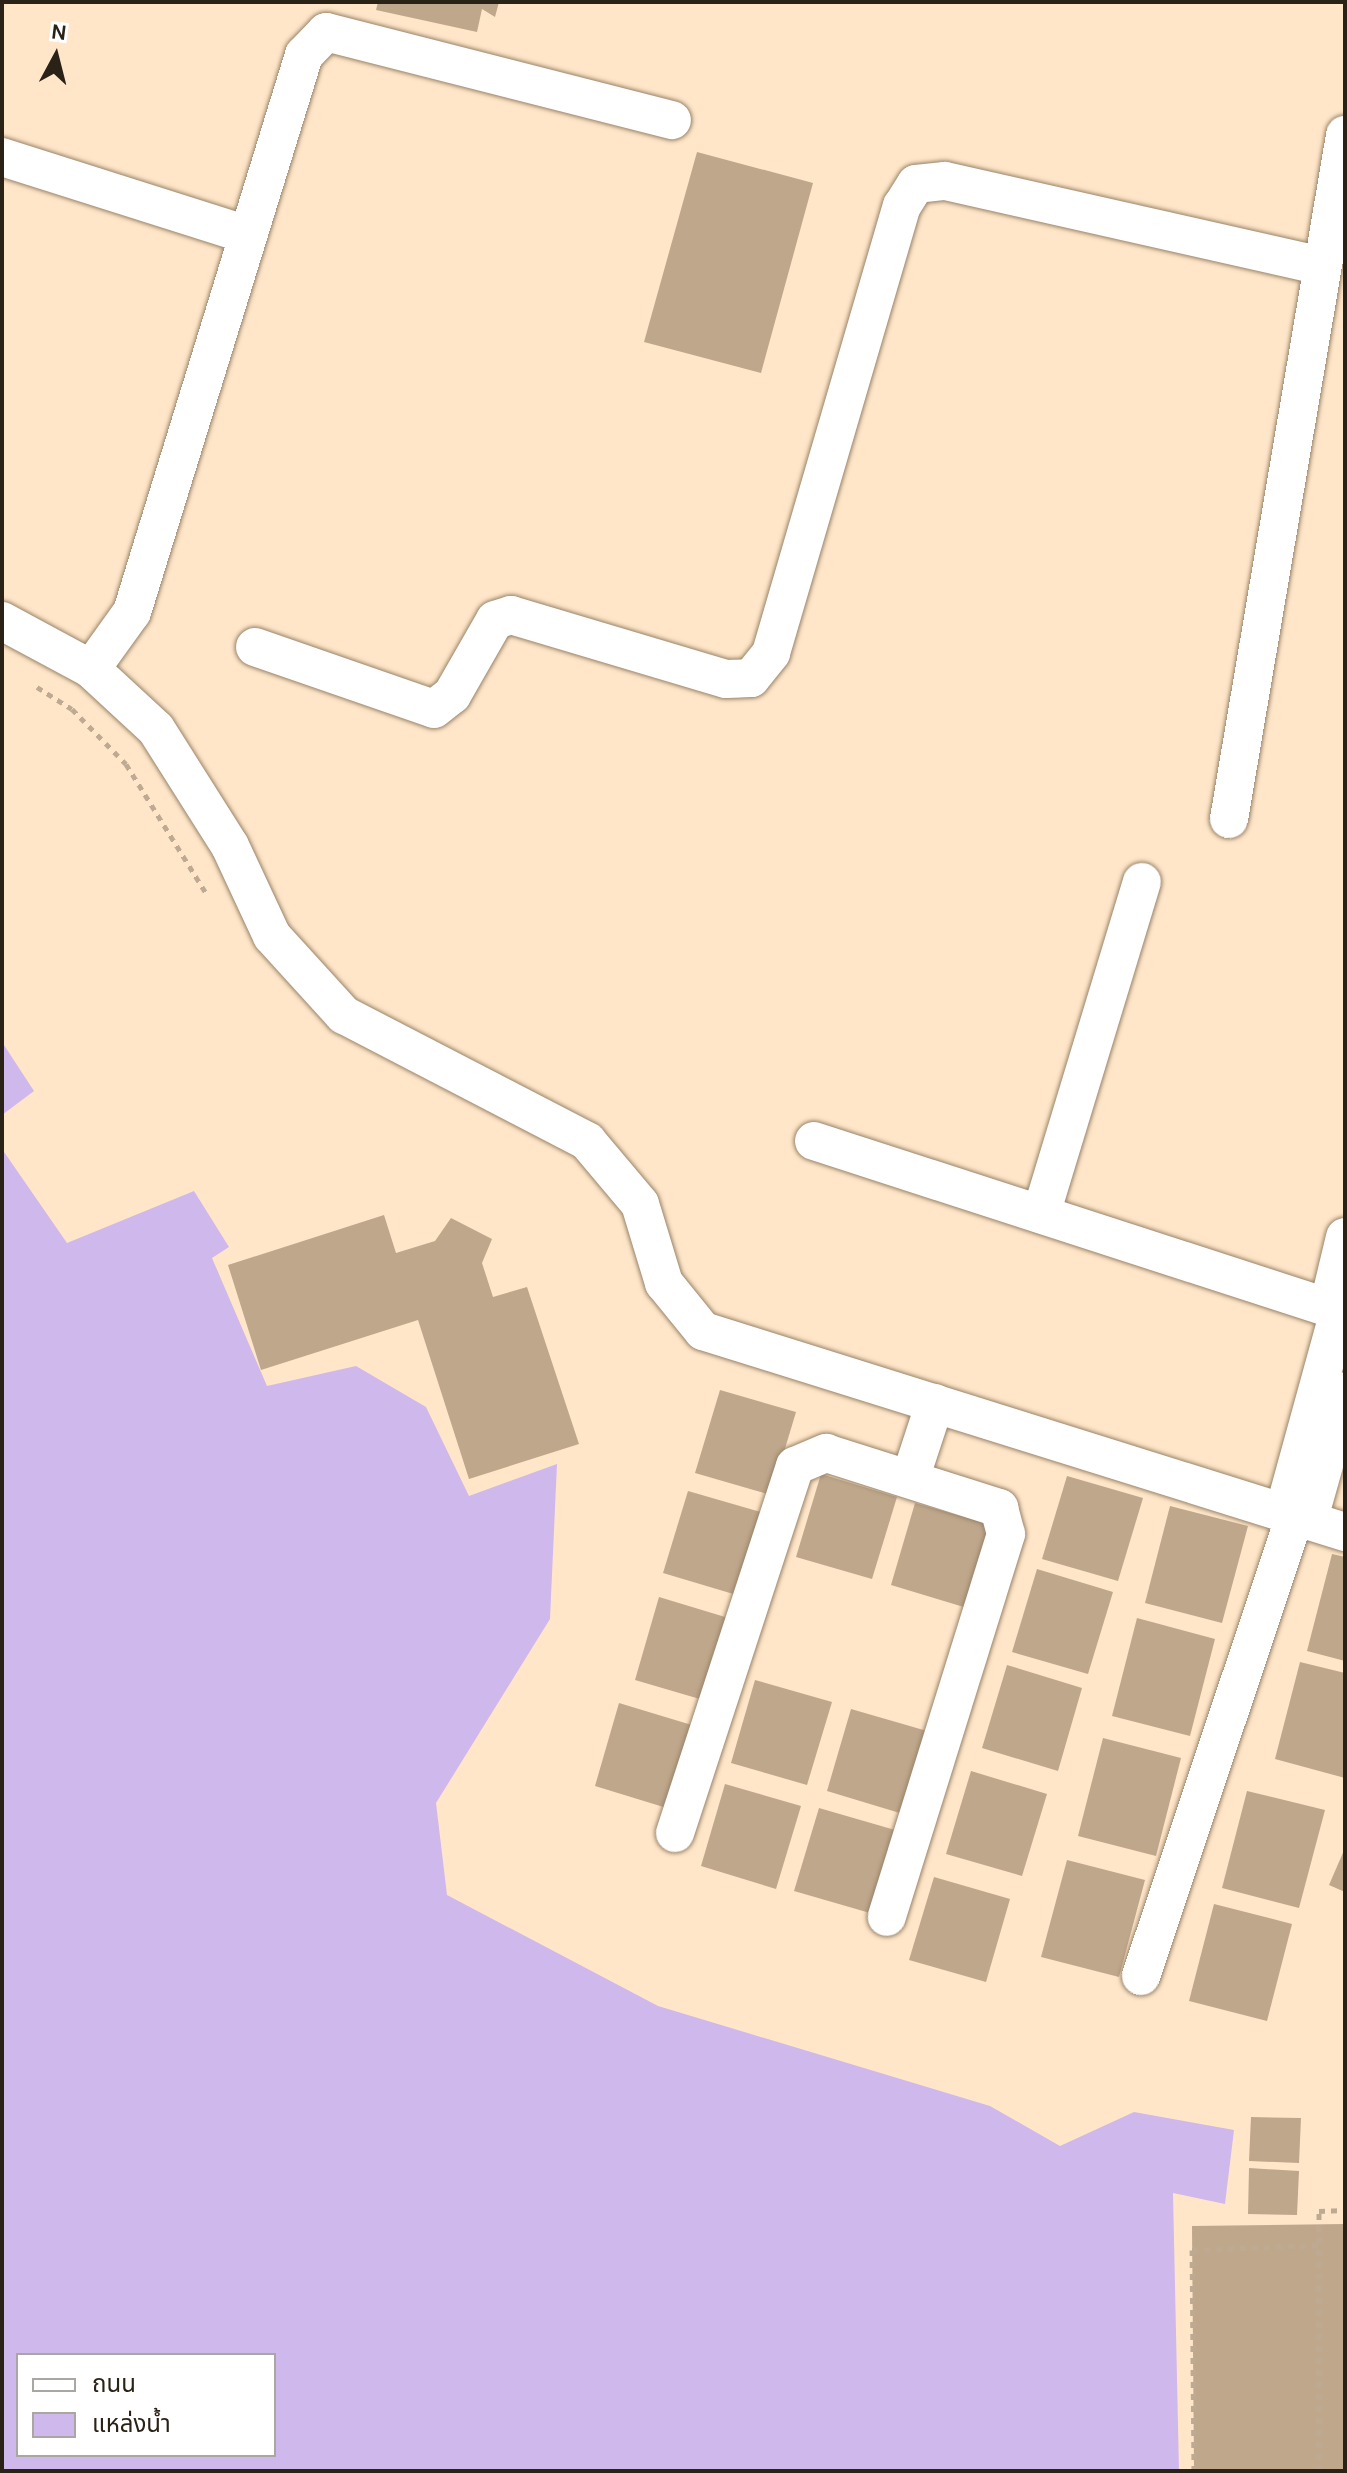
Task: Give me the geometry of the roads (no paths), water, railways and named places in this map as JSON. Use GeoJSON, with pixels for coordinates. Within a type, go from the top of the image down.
{"type":"FeatureCollection","features":[{"type":"Feature","properties":{"kind":"street"},"geometry":{"type":"LineString","coordinates":[[91,669],[132,612],[304,55],[326,32],[672,120]]}},
{"type":"Feature","properties":{"kind":"street"},"geometry":{"type":"LineString","coordinates":[[1229,819],[1345,135]]}},
{"type":"Feature","properties":{"kind":"street"},"geometry":{"type":"LineString","coordinates":[[2,157],[248,235]]}},
{"type":"Feature","properties":{"kind":"street"},"geometry":{"type":"LineString","coordinates":[[255,647],[434,709],[452,695],[495,620],[511,615],[726,679],[751,678],[771,653],[902,206],[916,184],[945,181],[1322,266]]}},
{"type":"Feature","properties":{"kind":"street"},"geometry":{"type":"LineString","coordinates":[[2,621],[91,669],[156,729],[230,846],[272,936],[334,1004],[503,1103],[587,1141],[640,1204],[664,1283],[703,1331],[1345,1532]]}},
{"type":"Feature","properties":{"kind":"street"},"geometry":{"type":"LineString","coordinates":[[1041,1214],[1142,882]]}},
{"type":"Feature","properties":{"kind":"street"},"geometry":{"type":"LineString","coordinates":[[814,1141],[1337,1311]]}},
{"type":"Feature","properties":{"kind":"street"},"geometry":{"type":"LineString","coordinates":[[1296,1516],[1337,1311],[1345,1237]]}},
{"type":"Feature","properties":{"kind":"street"},"geometry":{"type":"LineString","coordinates":[[1141,1976],[1296,1516],[1345,1391]]}},
{"type":"Feature","properties":{"kind":"street"},"geometry":{"type":"LineString","coordinates":[[910,1479],[935,1403]]}},
{"type":"Feature","properties":{"kind":"street"},"geometry":{"type":"LineString","coordinates":[[675,1833],[795,1466],[826,1453],[999,1508],[1006,1534],[887,1917]]}},
{"type":"Feature","properties":{"kind":"water"},"geometry":{"type":"Polygon","coordinates":[[[2,1042],[34,1091],[2,1115],[2,1042]]]}},
{"type":"Feature","properties":{"kind":"water"},"geometry":{"type":"Polygon","coordinates":[[[2,1149],[67,1243],[194,1191],[229,1247],[212,1258],[267,1386],[356,1366],[426,1407],[469,1496],[557,1464],[550,1619],[436,1803],[447,1895],[658,2006],[990,2106],[1060,2146],[1134,2112],[1234,2130],[1225,2204],[1173,2193],[1179,2471],[2,2471],[2,1149]]]}}]}
